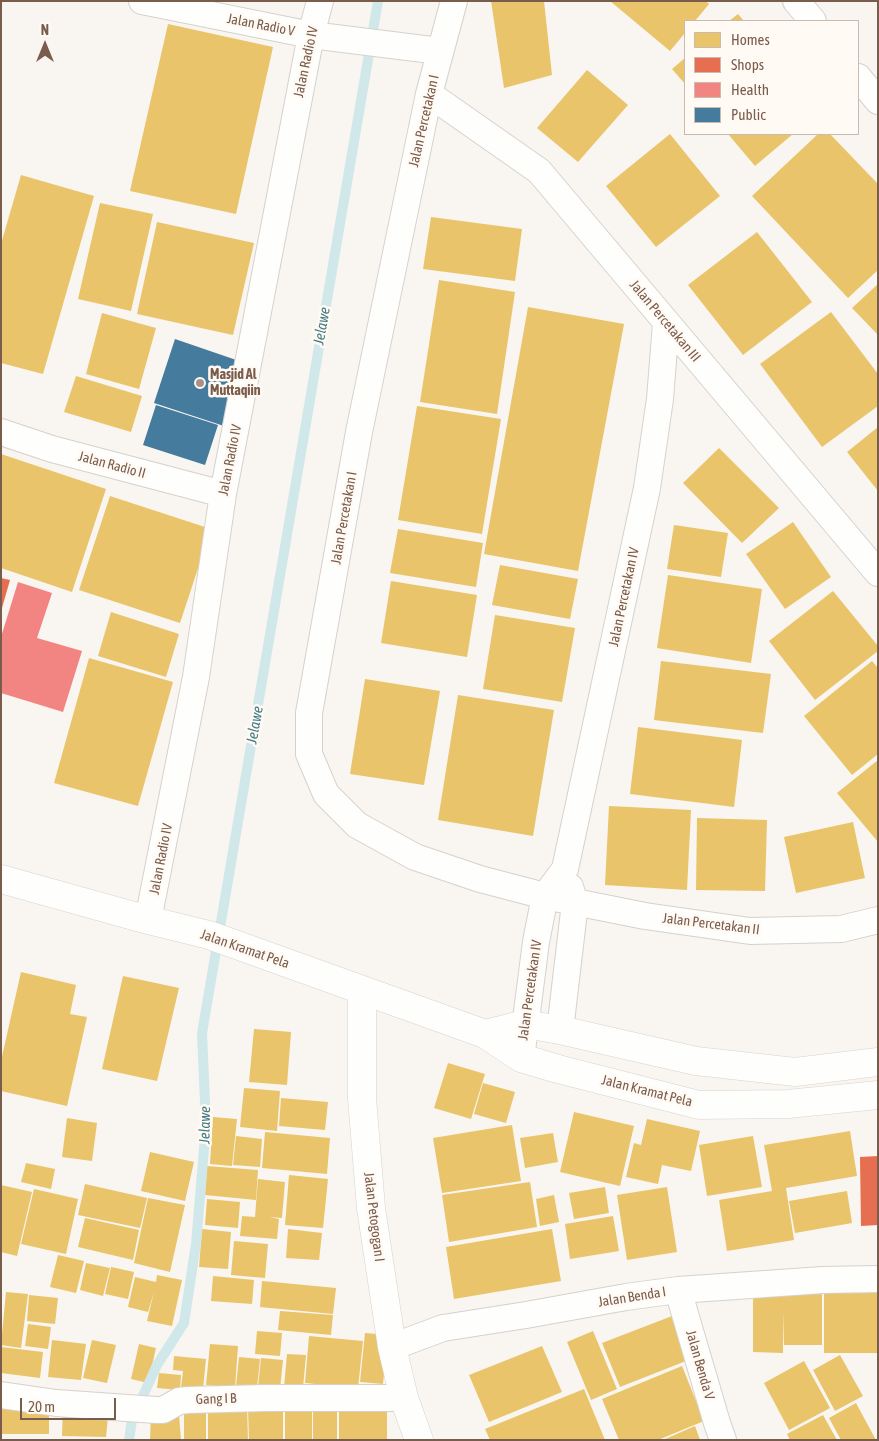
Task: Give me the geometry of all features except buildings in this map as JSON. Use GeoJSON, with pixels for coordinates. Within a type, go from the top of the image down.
{"type":"FeatureCollection","features":[{"type":"Feature","properties":{"kind":"street","name":"Jalan Radio V"},"geometry":{"type":"LineString","coordinates":[[142,1],[322,37],[394,44],[440,52]]}},
{"type":"Feature","properties":{"kind":"street","name":"Jalan Radio IV"},"geometry":{"type":"LineString","coordinates":[[148,920],[196,676],[223,494],[322,37],[320,1]]}},
{"type":"Feature","properties":{"kind":"street","name":"Jalan Percetakan I"},"geometry":{"type":"LineString","coordinates":[[454,1],[428,94],[359,432],[310,713],[309,754],[326,794],[357,825],[415,857],[480,879],[545,896]]}},
{"type":"Feature","properties":{"kind":"street"},"geometry":{"type":"LineString","coordinates":[[796,1],[812,20]]}},
{"type":"Feature","properties":{"kind":"street"},"geometry":{"type":"LineString","coordinates":[[859,78],[878,101]]}},
{"type":"Feature","properties":{"kind":"street","name":"Jalan Percetakan III"},"geometry":{"type":"LineString","coordinates":[[428,94],[538,172],[878,572]]}},
{"type":"Feature","properties":{"kind":"street","name":"Jalan Percetakan IV"},"geometry":{"type":"LineString","coordinates":[[521,1058],[536,942],[545,896],[565,869],[647,488],[660,399],[666,323]]}},
{"type":"Feature","properties":{"kind":"street","name":"Jalan Radio II"},"geometry":{"type":"LineString","coordinates":[[1,432],[52,449],[223,494]]}},
{"type":"Feature","properties":{"kind":"street","name":"Jalan Percetakan IV"},"geometry":{"type":"LineString","coordinates":[[560,1030],[575,903],[565,869]]}},
{"type":"Feature","properties":{"kind":"street","name":"Jalan Kramat Pela"},"geometry":{"type":"LineString","coordinates":[[1,879],[208,935],[485,1034],[521,1058],[699,1105],[788,1104],[878,1095]]}},
{"type":"Feature","properties":{"kind":"street","name":"Jalan Percetakan II"},"geometry":{"type":"LineString","coordinates":[[545,896],[645,916],[750,931],[841,929],[878,920]]}},
{"type":"Feature","properties":{"kind":"street","name":"Jalan Petogogan I"},"geometry":{"type":"LineString","coordinates":[[362,990],[362,1098],[371,1208],[392,1347],[404,1398],[419,1440]]}},
{"type":"Feature","properties":{"kind":"street"},"geometry":{"type":"LineString","coordinates":[[485,1034],[525,1024],[696,1060],[795,1072],[878,1062]]}},
{"type":"Feature","properties":{"kind":"street","name":"Jalan Benda I"},"geometry":{"type":"LineString","coordinates":[[392,1347],[443,1328],[626,1297],[678,1290],[823,1280],[878,1279]]}},
{"type":"Feature","properties":{"kind":"street","name":"Jalan Benda V"},"geometry":{"type":"LineString","coordinates":[[678,1290],[723,1440]]}},
{"type":"Feature","properties":{"kind":"street","name":"Gang I B"},"geometry":{"type":"LineString","coordinates":[[1,1395],[56,1402],[156,1410],[163,1410],[188,1400],[404,1398]]}},
{"type":"Feature","properties":{"kind":"waterway","name":"Jelawe"},"geometry":{"type":"LineString","coordinates":[[129,1440],[132,1420],[157,1365],[184,1323],[196,1244],[206,1125],[202,1033],[378,1]]}},
{"type":"Feature","properties":{"kind":"place","name":"Masjid Al Muttaqiin"},"geometry":{"type":"Point","coordinates":[200,383]}}]}
